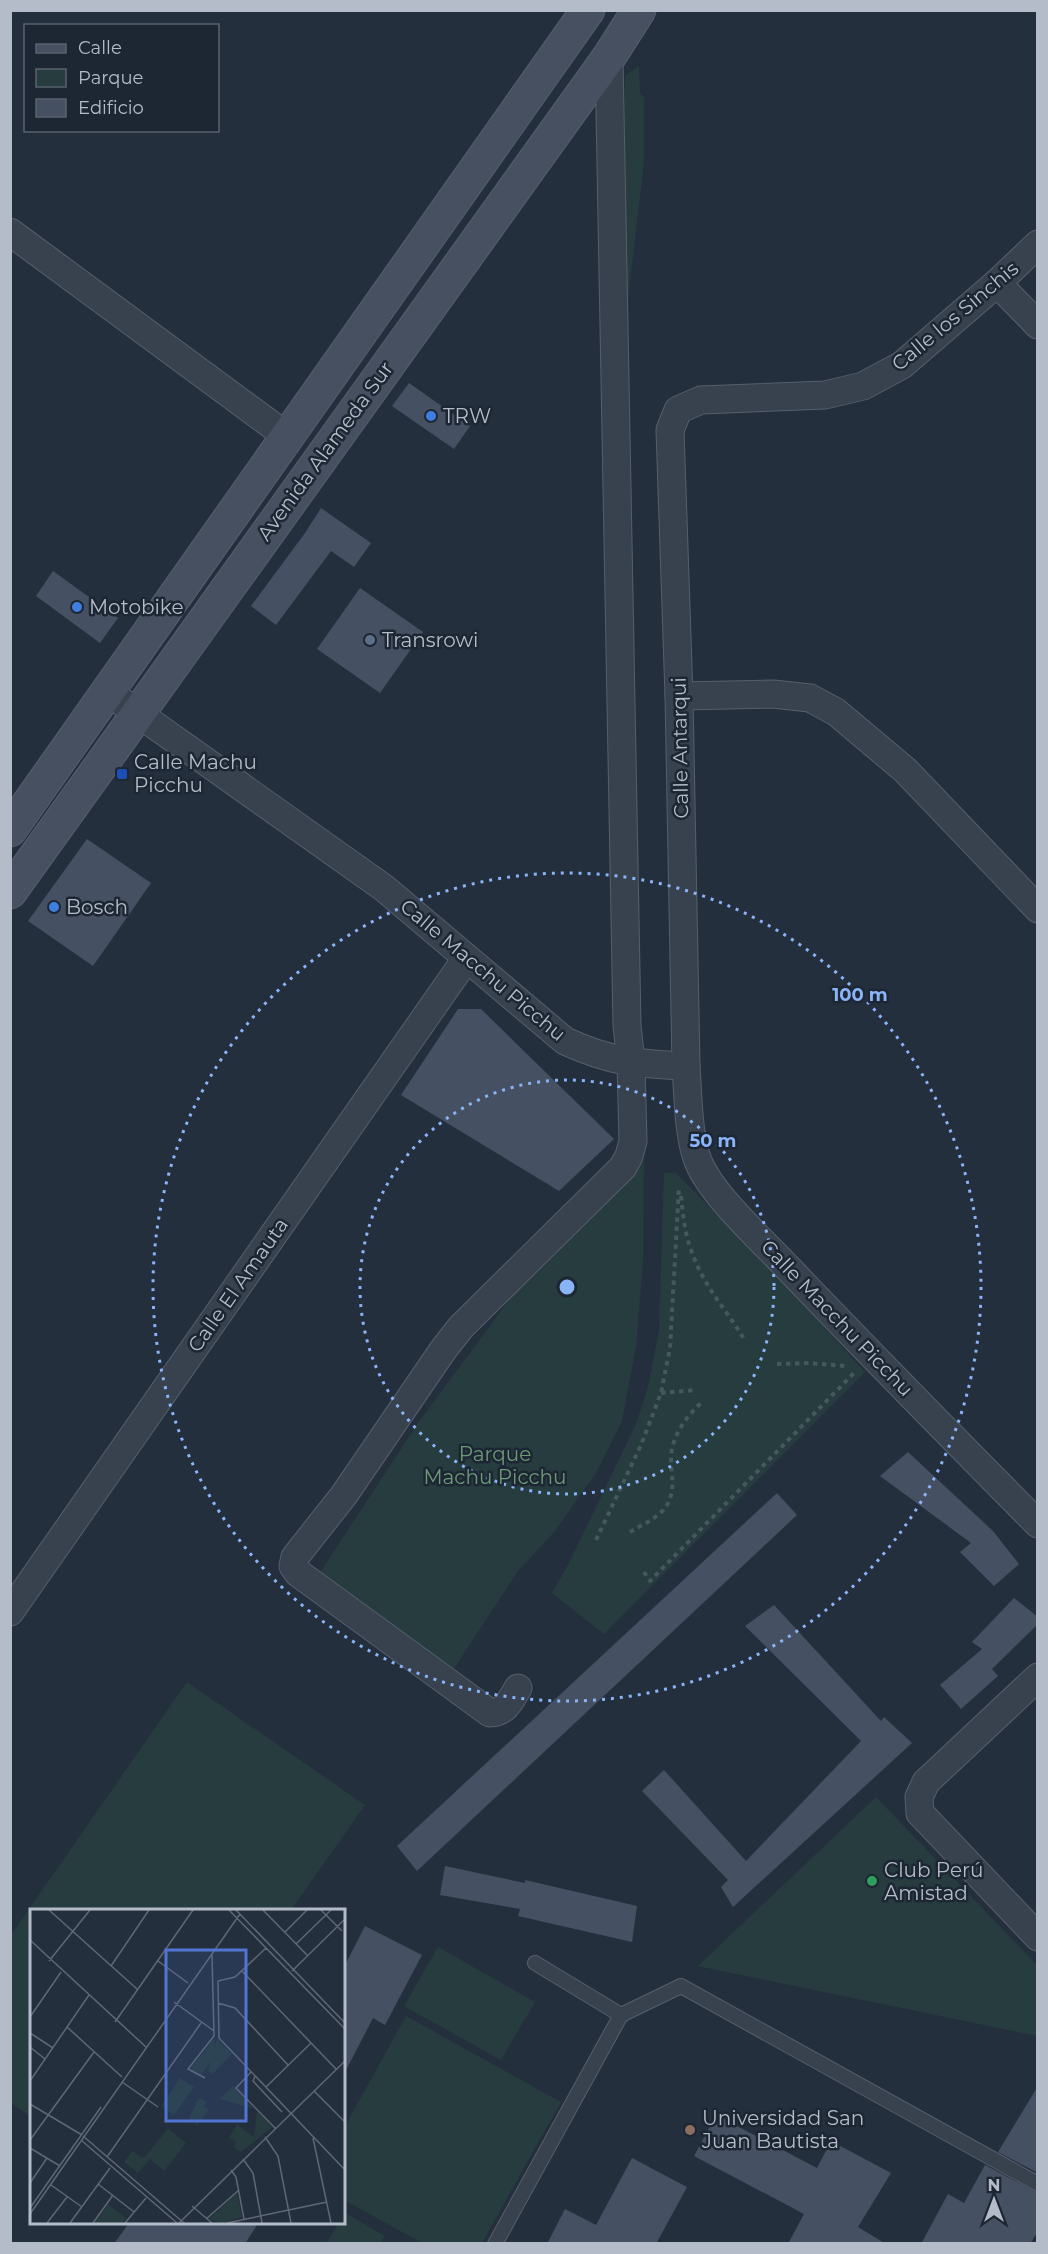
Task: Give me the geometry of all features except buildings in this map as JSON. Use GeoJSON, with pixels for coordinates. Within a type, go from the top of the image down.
{"type":"FeatureCollection","features":[{"type":"Feature","properties":{"kind":"main road","name":"Avenida Alameda Sur"},"geometry":{"type":"LineString","coordinates":[[10,830],[588,10]]}},
{"type":"Feature","properties":{"kind":"main road","name":"Avenida Alameda Sur"},"geometry":{"type":"LineString","coordinates":[[10,892],[609,57],[639,10]]}},
{"type":"Feature","properties":{"kind":"street"},"geometry":{"type":"LineString","coordinates":[[518,1688],[504,1709],[497,1713],[490,1713],[298,1573],[293,1566],[296,1557],[344,1495],[461,1327],[623,1167],[633,1141],[631,1063],[627,1025],[609,57]]}},
{"type":"Feature","properties":{"kind":"street"},"geometry":{"type":"LineString","coordinates":[[10,232],[288,437]]}},
{"type":"Feature","properties":{"kind":"street","name":"Calle los Sinchis"},"geometry":{"type":"LineString","coordinates":[[670,430],[678,410],[701,400],[825,395],[863,386],[902,364],[997,283],[1038,244]]}},
{"type":"Feature","properties":{"kind":"street"},"geometry":{"type":"LineString","coordinates":[[997,283],[1038,325]]}},
{"type":"Feature","properties":{"kind":"street","name":"Calle Antarqui"},"geometry":{"type":"LineString","coordinates":[[670,430],[679,696],[686,1066]]}},
{"type":"Feature","properties":{"kind":"street","name":"Calle Macchu Picchu"},"geometry":{"type":"LineString","coordinates":[[108,692],[384,888],[565,1041],[594,1054],[631,1063],[686,1066],[691,1124],[698,1160],[713,1186],[844,1327],[1038,1524]]}},
{"type":"Feature","properties":{"kind":"street"},"geometry":{"type":"LineString","coordinates":[[679,696],[772,694],[810,698],[836,712],[905,770],[1038,909]]}},
{"type":"Feature","properties":{"kind":"street","name":"Calle El Amauta"},"geometry":{"type":"LineString","coordinates":[[10,1612],[466,959]]}},
{"type":"Feature","properties":{"kind":"street"},"geometry":{"type":"LineString","coordinates":[[1038,1677],[926,1782],[918,1797],[920,1814],[1038,1937]]}},
{"type":"Feature","properties":{"kind":"lane"},"geometry":{"type":"LineString","coordinates":[[535,1963],[621,2015]]}},
{"type":"Feature","properties":{"kind":"lane"},"geometry":{"type":"LineString","coordinates":[[495,2244],[621,2015],[681,1986],[1038,2184]]}},
{"type":"Feature","properties":{"kind":"path"},"geometry":{"type":"LineString","coordinates":[[679,1186],[688,1195]]}},
{"type":"Feature","properties":{"kind":"path"},"geometry":{"type":"LineString","coordinates":[[679,1186],[685,1227],[693,1256],[708,1286],[744,1339]]}},
{"type":"Feature","properties":{"kind":"path"},"geometry":{"type":"LineString","coordinates":[[596,1540],[641,1445],[661,1393],[670,1348],[679,1186]]}},
{"type":"Feature","properties":{"kind":"path"},"geometry":{"type":"LineString","coordinates":[[644,1572],[650,1581],[856,1371],[844,1358]]}},
{"type":"Feature","properties":{"kind":"path"},"geometry":{"type":"LineString","coordinates":[[777,1364],[809,1363],[851,1366]]}},
{"type":"Feature","properties":{"kind":"path"},"geometry":{"type":"LineString","coordinates":[[661,1393],[696,1390]]}},
{"type":"Feature","properties":{"kind":"path"},"geometry":{"type":"LineString","coordinates":[[630,1532],[660,1514],[668,1503],[673,1489],[671,1456],[678,1431],[688,1415],[701,1403]]}},
{"type":"Feature","properties":{"kind":"green space"},"geometry":{"type":"Polygon","coordinates":[[[639,66],[640,94],[644,97],[644,162],[628,299],[623,320],[625,76],[639,66]]]}},
{"type":"Feature","properties":{"kind":"green space","name":"Parque Machu Picchu"},"geometry":{"type":"Polygon","coordinates":[[[644,1162],[643,1262],[636,1347],[622,1421],[596,1473],[555,1531],[518,1571],[453,1670],[319,1574],[418,1423],[523,1281],[623,1175],[644,1162]]]}},
{"type":"Feature","properties":{"kind":"green space","name":"Parque Machu Picchu"},"geometry":{"type":"Polygon","coordinates":[[[664,1173],[676,1173],[782,1281],[865,1372],[604,1634],[552,1593],[569,1563],[636,1424],[648,1387],[659,1330],[664,1173]]]}},
{"type":"Feature","properties":{"kind":"green space"},"geometry":{"type":"Polygon","coordinates":[[[187,1682],[365,1805],[292,1909],[30,1909],[30,2116],[11,2103],[11,1935],[187,1682]]]}},
{"type":"Feature","properties":{"kind":"green space","name":"Club Perú Amistad"},"geometry":{"type":"Polygon","coordinates":[[[876,1797],[1037,1965],[1037,2036],[698,1966],[876,1797]]]}},
{"type":"Feature","properties":{"kind":"green space"},"geometry":{"type":"Polygon","coordinates":[[[438,1947],[535,2002],[501,2060],[404,2006],[438,1947]]]}},
{"type":"Feature","properties":{"kind":"green space"},"geometry":{"type":"Polygon","coordinates":[[[406,2016],[561,2102],[482,2243],[422,2243],[345,2201],[345,2126],[406,2016]]]}},
{"type":"Feature","properties":{"kind":"green space"},"geometry":{"type":"Polygon","coordinates":[[[345,2213],[385,2236],[380,2243],[326,2243],[338,2224],[345,2224],[345,2213]]]}},
{"type":"Feature","properties":{"kind":"place","name":"TRW"},"geometry":{"type":"Point","coordinates":[431,416]}},
{"type":"Feature","properties":{"kind":"place","name":"Motobike"},"geometry":{"type":"Point","coordinates":[77,607]}},
{"type":"Feature","properties":{"kind":"place","name":"Transrowi"},"geometry":{"type":"Point","coordinates":[370,640]}},
{"type":"Feature","properties":{"kind":"place","name":"Calle Machu Picchu"},"geometry":{"type":"Point","coordinates":[122,774]}},
{"type":"Feature","properties":{"kind":"place","name":"Bosch"},"geometry":{"type":"Point","coordinates":[54,907]}},
{"type":"Feature","properties":{"kind":"place","name":"Club Perú Amistad"},"geometry":{"type":"Point","coordinates":[872,1881]}},
{"type":"Feature","properties":{"kind":"place","name":"Universidad San Juan Bautista"},"geometry":{"type":"Point","coordinates":[690,2130]}}]}
